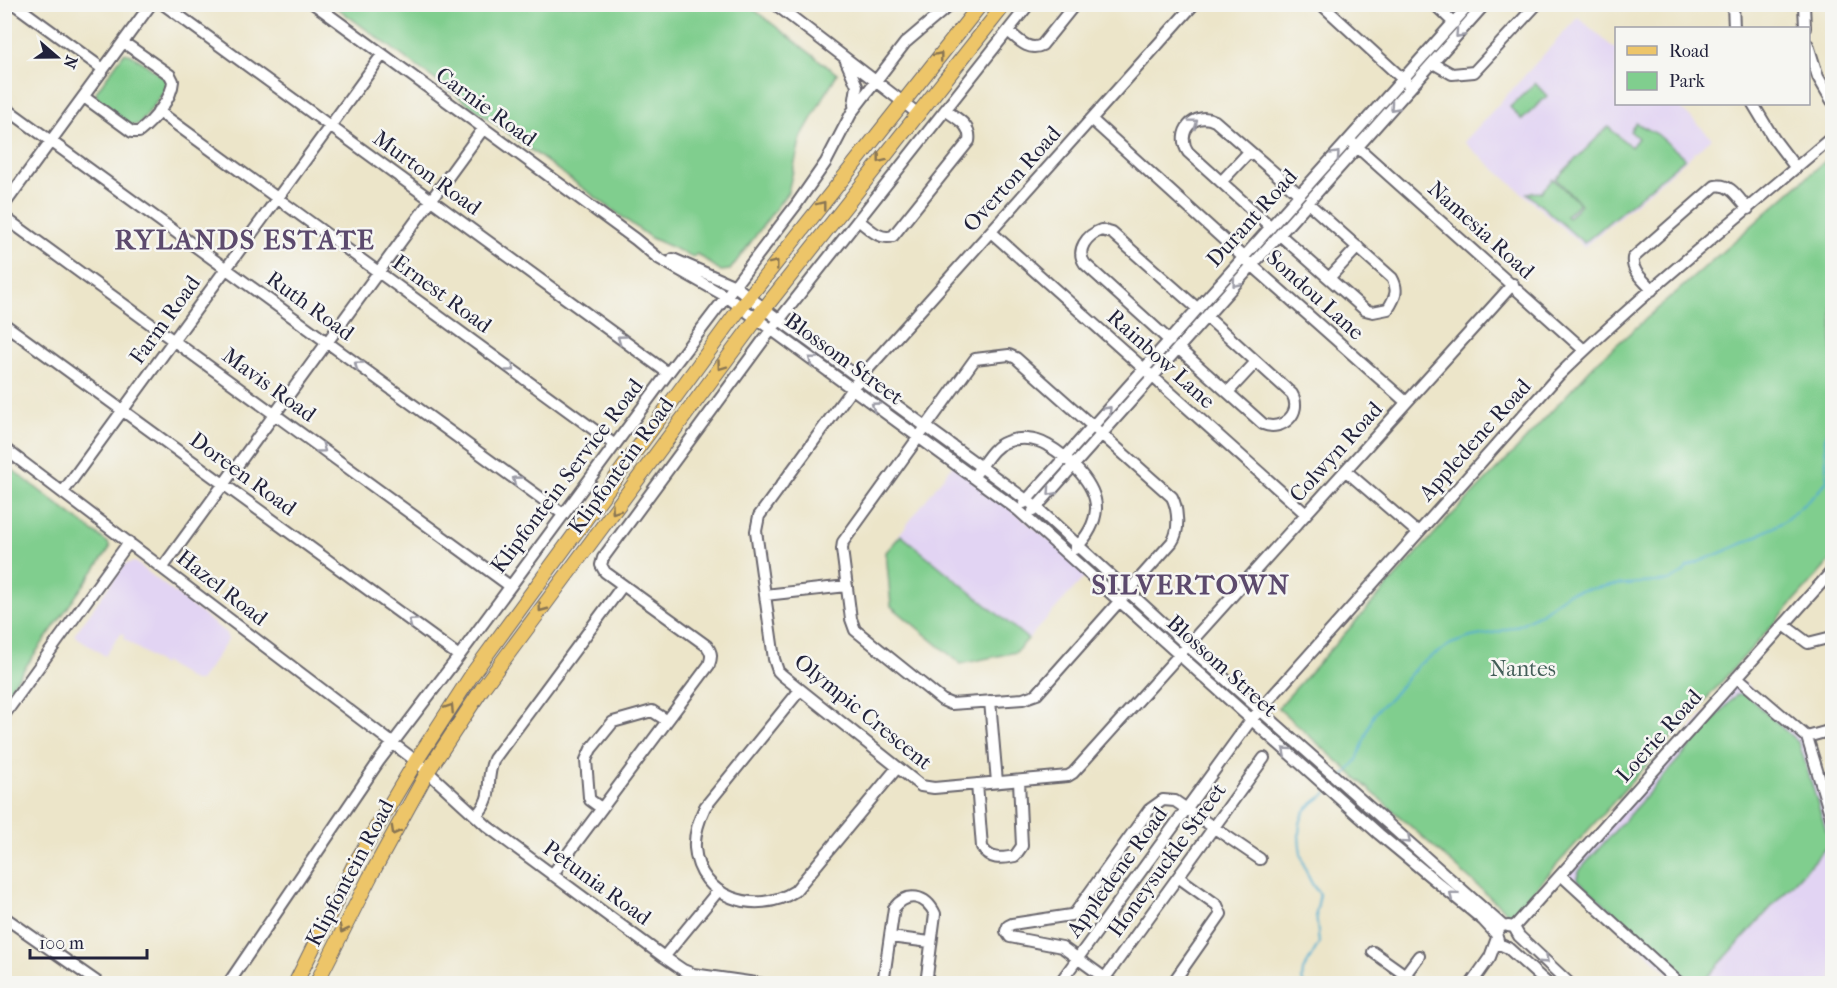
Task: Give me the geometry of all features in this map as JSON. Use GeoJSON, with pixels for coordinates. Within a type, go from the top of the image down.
{"type":"FeatureCollection","features":[{"type":"Feature","properties":{"kind":"main road","name":"Klipfontein Road"},"geometry":{"type":"LineString","coordinates":[[294,984],[354,865],[416,760],[472,673],[745,302],[981,4]]}},
{"type":"Feature","properties":{"kind":"main road","name":"Klipfontein Road"},"geometry":{"type":"LineString","coordinates":[[316,984],[370,876],[428,771],[482,689],[760,314],[1005,4]]}},
{"type":"Feature","properties":{"kind":"street"},"geometry":{"type":"LineString","coordinates":[[14,4],[103,69]]}},
{"type":"Feature","properties":{"kind":"street"},"geometry":{"type":"LineString","coordinates":[[4,205],[151,4]]}},
{"type":"Feature","properties":{"kind":"street","name":"Murton Road"},"geometry":{"type":"LineString","coordinates":[[163,4],[668,373]]}},
{"type":"Feature","properties":{"kind":"street","name":"Carnie Road"},"geometry":{"type":"LineString","coordinates":[[314,4],[658,258],[727,297],[745,302]]}},
{"type":"Feature","properties":{"kind":"street"},"geometry":{"type":"LineString","coordinates":[[775,4],[917,113]]}},
{"type":"Feature","properties":{"kind":"street","name":"Klipfontein Service Road"},"geometry":{"type":"LineString","coordinates":[[228,984],[352,799],[668,373],[815,180],[852,112],[875,80],[905,43],[951,4]]}},
{"type":"Feature","properties":{"kind":"street"},"geometry":{"type":"LineString","coordinates":[[552,875],[711,658],[711,651],[707,646],[602,569],[603,558],[772,330],[1029,4]]}},
{"type":"Feature","properties":{"kind":"street"},"geometry":{"type":"LineString","coordinates":[[1008,31],[1028,47],[1035,48],[1042,45],[1075,4]]}},
{"type":"Feature","properties":{"kind":"street","name":"Overton Road"},"geometry":{"type":"LineString","coordinates":[[851,389],[1194,4]]}},
{"type":"Feature","properties":{"kind":"street"},"geometry":{"type":"LineString","coordinates":[[1321,4],[1411,87]]}},
{"type":"Feature","properties":{"kind":"street"},"geometry":{"type":"LineString","coordinates":[[1434,4],[1454,23]]}},
{"type":"Feature","properties":{"kind":"street"},"geometry":{"type":"LineString","coordinates":[[1433,63],[1452,74],[1474,72],[1537,4]]}},
{"type":"Feature","properties":{"kind":"street"},"geometry":{"type":"LineString","coordinates":[[1733,4],[1734,27]]}},
{"type":"Feature","properties":{"kind":"street"},"geometry":{"type":"LineString","coordinates":[[1804,4],[1805,27]]}},
{"type":"Feature","properties":{"kind":"street","name":"Durant Road"},"geometry":{"type":"LineString","coordinates":[[1275,231],[1308,203],[1403,79],[1454,23],[1477,6]]}},
{"type":"Feature","properties":{"kind":"street","name":"Durant Road"},"geometry":{"type":"LineString","coordinates":[[1027,518],[1097,430],[1174,345],[1207,316],[1275,231],[1299,195],[1411,87],[1433,63],[1477,6]]}},
{"type":"Feature","properties":{"kind":"street"},"geometry":{"type":"LineString","coordinates":[[84,97],[132,132],[139,132],[158,111],[170,93],[173,81],[170,75],[123,42]]}},
{"type":"Feature","properties":{"kind":"street"},"geometry":{"type":"LineString","coordinates":[[1810,49],[1818,77],[1833,101]]}},
{"type":"Feature","properties":{"kind":"street","name":"Farm Road"},"geometry":{"type":"LineString","coordinates":[[63,492],[382,55]]}},
{"type":"Feature","properties":{"kind":"street"},"geometry":{"type":"LineString","coordinates":[[843,56],[857,86],[852,112]]}},
{"type":"Feature","properties":{"kind":"street"},"geometry":{"type":"LineString","coordinates":[[1754,105],[1774,139],[1796,168]]}},
{"type":"Feature","properties":{"kind":"street","name":"Ruth Road"},"geometry":{"type":"LineString","coordinates":[[4,107],[563,514]]}},
{"type":"Feature","properties":{"kind":"street"},"geometry":{"type":"LineString","coordinates":[[858,220],[881,237],[893,236],[969,141],[970,134],[966,126],[945,110]]}},
{"type":"Feature","properties":{"kind":"street","name":"Ernest Road"},"geometry":{"type":"LineString","coordinates":[[158,111],[615,445]]}},
{"type":"Feature","properties":{"kind":"street"},"geometry":{"type":"LineString","coordinates":[[1299,195],[1215,121],[1203,117],[1193,121],[1183,136],[1184,146],[1221,182],[1365,310],[1373,312],[1388,309],[1395,299],[1396,284],[1392,278],[1308,203]]}},
{"type":"Feature","properties":{"kind":"street","name":"Sondou Lane"},"geometry":{"type":"LineString","coordinates":[[1091,119],[1406,402]]}},
{"type":"Feature","properties":{"kind":"street"},"geometry":{"type":"LineString","coordinates":[[163,567],[483,129]]}},
{"type":"Feature","properties":{"kind":"street","name":"Appledene Road"},"geometry":{"type":"LineString","coordinates":[[1059,984],[1251,720],[1558,376],[1652,290],[1833,137]]}},
{"type":"Feature","properties":{"kind":"street","name":"Namesia Road"},"geometry":{"type":"LineString","coordinates":[[1354,143],[1584,350]]}},
{"type":"Feature","properties":{"kind":"street"},"geometry":{"type":"LineString","coordinates":[[1221,182],[1249,152]]}},
{"type":"Feature","properties":{"kind":"street"},"geometry":{"type":"LineString","coordinates":[[1652,290],[1632,266],[1633,258],[1715,186],[1722,184],[1728,187],[1748,209]]}},
{"type":"Feature","properties":{"kind":"street","name":"Mavis Road"},"geometry":{"type":"LineString","coordinates":[[4,217],[510,586]]}},
{"type":"Feature","properties":{"kind":"street"},"geometry":{"type":"LineString","coordinates":[[1197,309],[1112,233],[1101,230],[1091,236],[1082,246],[1081,259],[1085,264],[1263,424],[1268,426],[1284,424],[1293,413],[1295,400],[1292,394],[1207,316]]}},
{"type":"Feature","properties":{"kind":"street","name":"Rainbow Lane"},"geometry":{"type":"LineString","coordinates":[[991,232],[1306,514]]}},
{"type":"Feature","properties":{"kind":"street","name":"Carnie Road"},"geometry":{"type":"LineString","coordinates":[[635,239],[674,260],[735,286],[745,302]]}},
{"type":"Feature","properties":{"kind":"street"},"geometry":{"type":"LineString","coordinates":[[1329,278],[1358,247]]}},
{"type":"Feature","properties":{"kind":"street","name":"Durant Road"},"geometry":{"type":"LineString","coordinates":[[1174,345],[1197,309],[1248,262]]}},
{"type":"Feature","properties":{"kind":"street","name":"Colwyn Road"},"geometry":{"type":"LineString","coordinates":[[1180,655],[1513,284]]}},
{"type":"Feature","properties":{"kind":"street","name":"Blossom Street"},"geometry":{"type":"LineString","coordinates":[[745,302],[760,314],[772,330],[1018,510],[1379,834],[1483,920],[1570,984]]}},
{"type":"Feature","properties":{"kind":"street","name":"Blossom Street"},"geometry":{"type":"LineString","coordinates":[[760,314],[780,320],[1036,507],[1188,646],[1388,823],[1506,937],[1548,984]]}},
{"type":"Feature","properties":{"kind":"street","name":"Doreen Road"},"geometry":{"type":"LineString","coordinates":[[4,324],[459,656]]}},
{"type":"Feature","properties":{"kind":"street"},"geometry":{"type":"LineString","coordinates":[[1009,355],[1016,358],[1169,493],[1175,504],[1176,537],[1036,694],[1023,699],[951,704],[942,700],[855,630],[851,619],[843,542],[925,427],[975,359],[1009,355]]}},
{"type":"Feature","properties":{"kind":"street"},"geometry":{"type":"LineString","coordinates":[[1228,392],[1256,362]]}},
{"type":"Feature","properties":{"kind":"street","name":"Olympic Crescent"},"geometry":{"type":"LineString","coordinates":[[851,389],[759,516],[756,531],[776,666],[782,675],[800,690],[913,781],[927,788],[1019,781],[1068,776],[1073,773],[1180,655]]}},
{"type":"Feature","properties":{"kind":"street"},"geometry":{"type":"LineString","coordinates":[[974,477],[995,448],[1004,442],[1015,440],[1035,440],[1047,445],[1069,463],[1087,481],[1095,498],[1096,509],[1091,530],[1069,555]]}},
{"type":"Feature","properties":{"kind":"street","name":"Hazel Road"},"geometry":{"type":"LineString","coordinates":[[4,448],[428,771]]}},
{"type":"Feature","properties":{"kind":"street","name":"Durant Road"},"geometry":{"type":"LineString","coordinates":[[1018,510],[1026,500],[1069,463]]}},
{"type":"Feature","properties":{"kind":"street"},"geometry":{"type":"LineString","coordinates":[[1346,471],[1418,533]]}},
{"type":"Feature","properties":{"kind":"street"},"geometry":{"type":"LineString","coordinates":[[4,715],[129,542]]}},
{"type":"Feature","properties":{"kind":"street","name":"Loerie Road"},"geometry":{"type":"LineString","coordinates":[[1471,984],[1506,937],[1833,571]]}},
{"type":"Feature","properties":{"kind":"street"},"geometry":{"type":"LineString","coordinates":[[476,816],[487,802],[489,768],[494,759],[622,585]]}},
{"type":"Feature","properties":{"kind":"street"},"geometry":{"type":"LineString","coordinates":[[765,595],[847,586]]}},
{"type":"Feature","properties":{"kind":"street"},"geometry":{"type":"LineString","coordinates":[[1784,626],[1808,643],[1833,637]]}},
{"type":"Feature","properties":{"kind":"street"},"geometry":{"type":"LineString","coordinates":[[1737,677],[1807,737],[1833,820]]}},
{"type":"Feature","properties":{"kind":"street"},"geometry":{"type":"LineString","coordinates":[[800,690],[705,807],[698,823],[695,849],[698,862],[703,873],[718,891],[740,902],[758,903],[781,899],[795,891],[897,768]]}},
{"type":"Feature","properties":{"kind":"street"},"geometry":{"type":"LineString","coordinates":[[990,701],[997,782]]}},
{"type":"Feature","properties":{"kind":"street"},"geometry":{"type":"LineString","coordinates":[[601,808],[589,797],[586,760],[591,749],[608,726],[618,719],[651,711],[666,720]]}},
{"type":"Feature","properties":{"kind":"street"},"geometry":{"type":"LineString","coordinates":[[1807,737],[1833,729]]}},
{"type":"Feature","properties":{"kind":"street","name":"Honeysuckle Street"},"geometry":{"type":"LineString","coordinates":[[1106,982],[1264,758]]}},
{"type":"Feature","properties":{"kind":"street","name":"Petunia Road"},"geometry":{"type":"LineString","coordinates":[[428,771],[476,816],[552,875],[683,970],[727,981],[764,984]]}},
{"type":"Feature","properties":{"kind":"street"},"geometry":{"type":"LineString","coordinates":[[976,784],[982,847],[985,852],[995,858],[1011,857],[1015,856],[1022,846],[1019,781]]}},
{"type":"Feature","properties":{"kind":"street","name":"Appledene Road"},"geometry":{"type":"LineString","coordinates":[[1078,958],[1058,945],[1013,939],[1007,934],[1008,926],[1076,913],[1149,810],[1156,804],[1169,800],[1187,809]]}},
{"type":"Feature","properties":{"kind":"street"},"geometry":{"type":"LineString","coordinates":[[1187,809],[1260,859]]}},
{"type":"Feature","properties":{"kind":"street"},"geometry":{"type":"LineString","coordinates":[[1379,834],[1388,823]]}},
{"type":"Feature","properties":{"kind":"street"},"geometry":{"type":"LineString","coordinates":[[1561,875],[1680,984]]}},
{"type":"Feature","properties":{"kind":"street"},"geometry":{"type":"LineString","coordinates":[[1172,984],[1221,914],[1217,905],[1178,877]]}},
{"type":"Feature","properties":{"kind":"street"},"geometry":{"type":"LineString","coordinates":[[664,957],[718,891]]}},
{"type":"Feature","properties":{"kind":"street"},"geometry":{"type":"LineString","coordinates":[[883,984],[894,908],[899,901],[909,897],[922,899],[930,904],[935,914],[926,984]]}},
{"type":"Feature","properties":{"kind":"street"},"geometry":{"type":"LineString","coordinates":[[4,917],[100,984]]}},
{"type":"Feature","properties":{"kind":"street"},"geometry":{"type":"LineString","coordinates":[[890,937],[930,942]]}},
{"type":"Feature","properties":{"kind":"street"},"geometry":{"type":"LineString","coordinates":[[1373,952],[1402,979],[1418,984]]}},
{"type":"Feature","properties":{"kind":"street"},"geometry":{"type":"LineString","coordinates":[[1402,979],[1419,956]]}},
{"type":"Feature","properties":{"kind":"street"},"geometry":{"type":"LineString","coordinates":[[1078,958],[1106,982]]}},
{"type":"Feature","properties":{"kind":"shaded area"},"geometry":{"type":"Polygon","coordinates":[[[1578,17],[1615,49],[1615,105],[1678,105],[1712,138],[1584,247],[1464,142],[1578,17]]]}},
{"type":"Feature","properties":{"kind":"shaded area"},"geometry":{"type":"Polygon","coordinates":[[[954,463],[1089,572],[1016,652],[961,664],[891,606],[886,552],[954,463]]]}},
{"type":"Feature","properties":{"kind":"shaded area"},"geometry":{"type":"Polygon","coordinates":[[[135,562],[226,633],[228,640],[200,681],[193,681],[164,662],[162,665],[123,638],[125,635],[121,633],[105,656],[74,635],[125,564],[135,562]]]}},
{"type":"Feature","properties":{"kind":"shaded area"},"geometry":{"type":"Polygon","coordinates":[[[1737,677],[1807,737],[1832,820],[1832,983],[1680,983],[1561,875],[1737,677]]]}},
{"type":"Feature","properties":{"kind":"green space"},"geometry":{"type":"Polygon","coordinates":[[[333,5],[748,5],[837,74],[801,137],[788,192],[730,270],[721,271],[697,254],[693,257],[651,238],[333,5]]]}},
{"type":"Feature","properties":{"kind":"green space"},"geometry":{"type":"Polygon","coordinates":[[[124,53],[132,55],[166,79],[167,88],[140,124],[131,126],[97,102],[96,92],[124,53]]]}},
{"type":"Feature","properties":{"kind":"green space"},"geometry":{"type":"Polygon","coordinates":[[[1535,83],[1547,96],[1522,120],[1510,107],[1535,83]]]}},
{"type":"Feature","properties":{"kind":"green space"},"geometry":{"type":"Polygon","coordinates":[[[1636,123],[1657,134],[1685,158],[1584,243],[1527,193],[1541,192],[1553,179],[1579,203],[1566,216],[1568,218],[1581,204],[1556,179],[1608,127],[1631,147],[1638,138],[1630,131],[1636,123]]]}},
{"type":"Feature","properties":{"kind":"green space","name":"Nantes"},"geometry":{"type":"Polygon","coordinates":[[[1832,155],[1832,559],[1511,916],[1278,708],[1445,522],[1514,452],[1597,362],[1832,155]]]}},
{"type":"Feature","properties":{"kind":"green space"},"geometry":{"type":"Polygon","coordinates":[[[5,464],[108,543],[110,548],[5,696],[5,464]]]}},
{"type":"Feature","properties":{"kind":"green space"},"geometry":{"type":"Polygon","coordinates":[[[901,535],[1028,639],[1016,652],[961,664],[891,606],[886,552],[901,535]]]}},
{"type":"Feature","properties":{"kind":"green space"},"geometry":{"type":"Polygon","coordinates":[[[1737,694],[1745,694],[1799,743],[1830,843],[1702,983],[1693,983],[1578,880],[1578,872],[1737,694]]]}},
{"type":"Feature","properties":{"kind":"waterway"},"geometry":{"type":"LineString","coordinates":[[1342,779],[1357,760],[1373,716],[1381,706],[1391,698],[1418,665],[1451,644],[1519,625],[1543,612],[1568,593],[1612,585],[1669,581],[1683,573],[1687,567],[1746,542],[1783,522],[1816,494],[1827,481],[1825,439],[1832,419]]}},
{"type":"Feature","properties":{"kind":"waterway"},"geometry":{"type":"LineString","coordinates":[[1304,984],[1303,971],[1319,943],[1316,913],[1320,894],[1304,866],[1299,831],[1305,811],[1327,793]]}},
{"type":"Feature","properties":{"kind":"district","name":"RYLANDS ESTATE"},"geometry":{"type":"Point","coordinates":[245,239]}},
{"type":"Feature","properties":{"kind":"district","name":"SILVERTOWN"},"geometry":{"type":"Point","coordinates":[1191,584]}}]}
